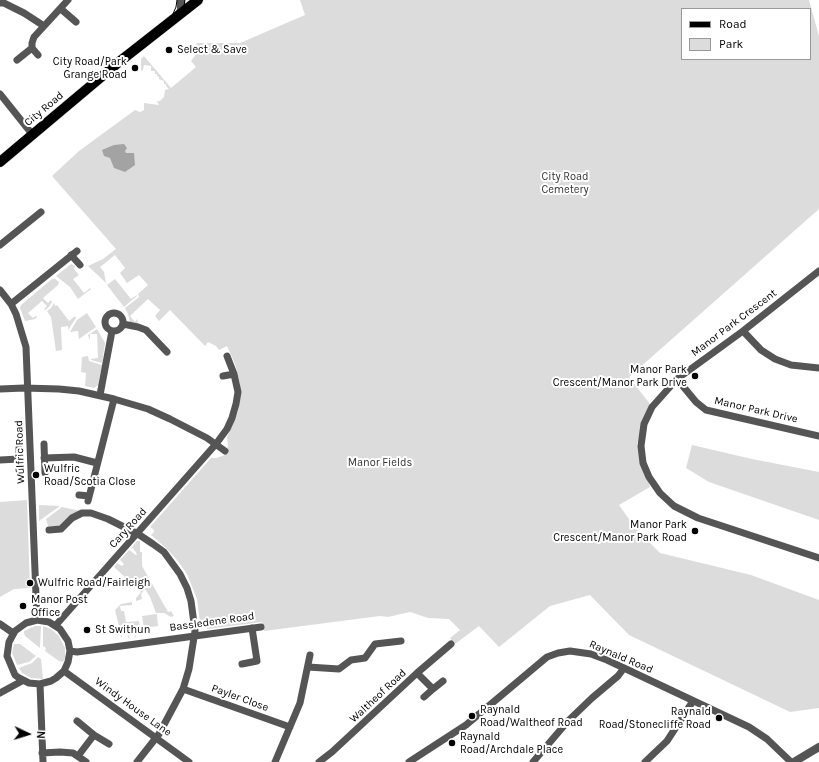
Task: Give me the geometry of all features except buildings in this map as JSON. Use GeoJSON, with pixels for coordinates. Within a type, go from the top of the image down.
{"type":"FeatureCollection","features":[{"type":"Feature","properties":{"kind":"main road","name":"City Road"},"geometry":{"type":"LineString","coordinates":[[0,162],[119,62],[198,0]]}},
{"type":"Feature","properties":{"kind":"street"},"geometry":{"type":"LineString","coordinates":[[38,55],[32,48],[34,37],[68,0]]}},
{"type":"Feature","properties":{"kind":"street"},"geometry":{"type":"LineString","coordinates":[[178,16],[181,10],[181,0]]}},
{"type":"Feature","properties":{"kind":"street"},"geometry":{"type":"LineString","coordinates":[[0,3],[4,3],[24,13],[44,26]]}},
{"type":"Feature","properties":{"kind":"street"},"geometry":{"type":"LineString","coordinates":[[61,9],[76,22]]}},
{"type":"Feature","properties":{"kind":"street"},"geometry":{"type":"LineString","coordinates":[[17,60],[32,48]]}},
{"type":"Feature","properties":{"kind":"street"},"geometry":{"type":"LineString","coordinates":[[0,94],[32,134]]}},
{"type":"Feature","properties":{"kind":"street"},"geometry":{"type":"LineString","coordinates":[[0,245],[41,212]]}},
{"type":"Feature","properties":{"kind":"street"},"geometry":{"type":"LineString","coordinates":[[11,304],[74,253],[80,265]]}},
{"type":"Feature","properties":{"kind":"street","name":"Manor Park Crescent"},"geometry":{"type":"LineString","coordinates":[[818,275],[677,379],[655,402],[644,424],[641,446],[643,463],[649,477],[660,493],[674,506],[698,518],[819,558]]}},
{"type":"Feature","properties":{"kind":"street","name":"Wulfric Road"},"geometry":{"type":"LineString","coordinates":[[0,290],[11,304],[19,321],[26,347],[29,388],[37,620]]}},
{"type":"Feature","properties":{"kind":"street"},"geometry":{"type":"LineString","coordinates":[[114,314],[119,315],[123,324],[119,330],[112,331],[108,329],[105,324],[109,315],[114,314]]}},
{"type":"Feature","properties":{"kind":"street"},"geometry":{"type":"LineString","coordinates":[[123,324],[146,330],[167,352]]}},
{"type":"Feature","properties":{"kind":"street"},"geometry":{"type":"LineString","coordinates":[[100,395],[112,331]]}},
{"type":"Feature","properties":{"kind":"street"},"geometry":{"type":"LineString","coordinates":[[743,331],[761,350],[775,359],[791,365],[819,368]]}},
{"type":"Feature","properties":{"kind":"street","name":"Cary Road"},"geometry":{"type":"LineString","coordinates":[[56,625],[138,534],[216,444],[227,429],[236,404],[238,392],[234,374],[227,356]]}},
{"type":"Feature","properties":{"kind":"street"},"geometry":{"type":"LineString","coordinates":[[223,376],[234,374]]}},
{"type":"Feature","properties":{"kind":"street","name":"Manor Park Drive"},"geometry":{"type":"LineString","coordinates":[[677,379],[696,402],[706,410],[819,436]]}},
{"type":"Feature","properties":{"kind":"street"},"geometry":{"type":"LineString","coordinates":[[0,389],[59,389],[100,395],[148,409],[187,426],[225,451]]}},
{"type":"Feature","properties":{"kind":"street"},"geometry":{"type":"LineString","coordinates":[[79,495],[89,499],[114,399]]}},
{"type":"Feature","properties":{"kind":"street"},"geometry":{"type":"LineString","coordinates":[[44,444],[45,473]]}},
{"type":"Feature","properties":{"kind":"street"},"geometry":{"type":"LineString","coordinates":[[18,470],[19,448]]}},
{"type":"Feature","properties":{"kind":"street"},"geometry":{"type":"LineString","coordinates":[[44,458],[74,458],[97,463]]}},
{"type":"Feature","properties":{"kind":"street"},"geometry":{"type":"LineString","coordinates":[[0,460],[19,459]]}},
{"type":"Feature","properties":{"kind":"street"},"geometry":{"type":"LineString","coordinates":[[49,530],[61,529],[72,518],[82,513],[91,513],[108,519],[138,534],[164,552],[180,574],[187,588],[191,601],[195,636],[189,669],[183,689],[156,738],[137,762]]}},
{"type":"Feature","properties":{"kind":"street"},"geometry":{"type":"LineString","coordinates":[[37,620],[46,621],[56,625],[63,632],[68,641],[70,651],[68,662],[64,671],[51,681],[40,684],[22,681],[15,675],[8,660],[7,650],[13,633],[23,625],[37,620]]}},
{"type":"Feature","properties":{"kind":"street"},"geometry":{"type":"LineString","coordinates":[[0,624],[13,633]]}},
{"type":"Feature","properties":{"kind":"street","name":"Bassledene Road"},"geometry":{"type":"LineString","coordinates":[[70,651],[77,652],[261,627]]}},
{"type":"Feature","properties":{"kind":"street"},"geometry":{"type":"LineString","coordinates":[[242,664],[257,661],[252,628]]}},
{"type":"Feature","properties":{"kind":"street"},"geometry":{"type":"LineString","coordinates":[[308,667],[339,668],[351,660],[365,658],[375,644],[401,641]]}},
{"type":"Feature","properties":{"kind":"street","name":"Waltheof Road"},"geometry":{"type":"LineString","coordinates":[[319,762],[332,752],[417,673],[451,644]]}},
{"type":"Feature","properties":{"kind":"street"},"geometry":{"type":"LineString","coordinates":[[0,654],[7,650]]}},
{"type":"Feature","properties":{"kind":"street","name":"Raynald Road"},"geometry":{"type":"LineString","coordinates":[[409,762],[466,725],[547,657],[564,652],[581,652],[595,655],[749,727],[767,739],[792,762]]}},
{"type":"Feature","properties":{"kind":"street"},"geometry":{"type":"LineString","coordinates":[[275,762],[300,703],[310,655]]}},
{"type":"Feature","properties":{"kind":"street"},"geometry":{"type":"LineString","coordinates":[[533,762],[568,721],[618,676],[624,668]]}},
{"type":"Feature","properties":{"kind":"street","name":"Windy House Lane"},"geometry":{"type":"LineString","coordinates":[[64,671],[188,762]]}},
{"type":"Feature","properties":{"kind":"street"},"geometry":{"type":"LineString","coordinates":[[417,673],[433,689]]}},
{"type":"Feature","properties":{"kind":"street"},"geometry":{"type":"LineString","coordinates":[[0,693],[22,681]]}},
{"type":"Feature","properties":{"kind":"street"},"geometry":{"type":"LineString","coordinates":[[424,697],[443,681]]}},
{"type":"Feature","properties":{"kind":"street"},"geometry":{"type":"LineString","coordinates":[[40,684],[43,762]]}},
{"type":"Feature","properties":{"kind":"street","name":"Payler Close"},"geometry":{"type":"LineString","coordinates":[[183,689],[290,727]]}},
{"type":"Feature","properties":{"kind":"street"},"geometry":{"type":"LineString","coordinates":[[645,762],[667,741],[693,701]]}},
{"type":"Feature","properties":{"kind":"street"},"geometry":{"type":"LineString","coordinates":[[77,721],[94,735],[109,744]]}},
{"type":"Feature","properties":{"kind":"street"},"geometry":{"type":"LineString","coordinates":[[78,756],[94,735]]}},
{"type":"Feature","properties":{"kind":"street"},"geometry":{"type":"LineString","coordinates":[[792,762],[819,747]]}},
{"type":"Feature","properties":{"kind":"street"},"geometry":{"type":"LineString","coordinates":[[42,753],[73,753],[86,762]]}},
{"type":"Feature","properties":{"kind":"green space"},"geometry":{"type":"Polygon","coordinates":[[[300,0],[809,0],[819,36],[819,209],[629,377],[650,404],[637,444],[650,487],[619,505],[636,529],[660,553],[751,575],[819,600],[819,708],[790,712],[629,635],[590,595],[550,606],[499,647],[479,626],[455,644],[450,638],[460,630],[449,619],[428,618],[410,612],[388,617],[380,616],[264,631],[262,622],[207,629],[203,623],[200,623],[197,599],[187,574],[166,548],[151,535],[154,530],[150,527],[211,458],[225,455],[228,446],[227,437],[238,412],[240,401],[240,384],[235,364],[227,346],[219,350],[216,346],[208,342],[205,346],[170,310],[159,321],[155,316],[160,310],[148,299],[130,316],[135,322],[137,319],[138,323],[130,322],[125,308],[139,297],[138,294],[148,285],[139,275],[127,283],[120,273],[125,268],[115,255],[100,267],[104,272],[106,283],[88,266],[103,259],[116,249],[52,176],[79,151],[135,110],[140,112],[144,110],[144,103],[159,105],[157,101],[160,101],[164,97],[165,90],[169,89],[166,84],[164,84],[164,81],[159,79],[157,74],[155,74],[155,71],[151,71],[151,66],[144,65],[143,70],[141,71],[141,59],[144,56],[171,88],[196,67],[191,61],[199,48],[196,43],[240,43],[305,15],[300,0]]]}},
{"type":"Feature","properties":{"kind":"green space"},"geometry":{"type":"Polygon","coordinates":[[[71,264],[75,266],[74,269],[79,275],[73,279],[84,293],[90,288],[91,289],[78,299],[70,287],[56,276],[71,264]]]}},
{"type":"Feature","properties":{"kind":"green space"},"geometry":{"type":"Polygon","coordinates":[[[52,279],[59,282],[58,285],[43,298],[48,303],[51,300],[52,302],[49,307],[45,310],[44,309],[47,306],[42,301],[28,313],[33,318],[36,316],[37,317],[35,319],[25,321],[20,308],[21,305],[52,279]]]}},
{"type":"Feature","properties":{"kind":"green space"},"geometry":{"type":"Polygon","coordinates":[[[115,279],[131,299],[137,295],[124,307],[107,285],[115,279]]]}},
{"type":"Feature","properties":{"kind":"green space"},"geometry":{"type":"Polygon","coordinates":[[[54,303],[69,321],[75,316],[76,318],[68,330],[68,326],[61,327],[62,350],[56,351],[51,317],[47,311],[54,303]]]}},
{"type":"Feature","properties":{"kind":"green space"},"geometry":{"type":"Polygon","coordinates":[[[87,313],[96,327],[79,339],[78,331],[70,332],[77,320],[87,313]]]}},
{"type":"Feature","properties":{"kind":"green space"},"geometry":{"type":"Polygon","coordinates":[[[97,329],[105,343],[102,363],[91,359],[98,358],[97,334],[90,334],[90,340],[88,335],[97,329]]]}},
{"type":"Feature","properties":{"kind":"green space"},"geometry":{"type":"Polygon","coordinates":[[[88,356],[89,361],[102,365],[98,385],[94,388],[85,386],[86,373],[81,372],[82,357],[88,356]]]}},
{"type":"Feature","properties":{"kind":"green space"},"geometry":{"type":"Polygon","coordinates":[[[692,445],[752,459],[819,472],[819,520],[709,482],[686,468],[692,445]]]}},
{"type":"Feature","properties":{"kind":"green space"},"geometry":{"type":"Polygon","coordinates":[[[27,500],[30,588],[14,589],[0,597],[0,502],[27,500]]]}},
{"type":"Feature","properties":{"kind":"green space"},"geometry":{"type":"Polygon","coordinates":[[[39,505],[60,506],[39,521],[39,505]]]}},
{"type":"Feature","properties":{"kind":"green space"},"geometry":{"type":"Polygon","coordinates":[[[62,507],[81,511],[60,526],[48,526],[46,519],[62,507]]]}},
{"type":"Feature","properties":{"kind":"green space"},"geometry":{"type":"Polygon","coordinates":[[[137,541],[140,541],[142,566],[168,612],[171,611],[174,616],[171,617],[164,613],[156,613],[150,597],[145,589],[141,594],[142,599],[136,601],[136,598],[141,592],[114,567],[117,563],[122,566],[124,564],[120,560],[129,550],[136,555],[137,554],[132,547],[137,541]]]}},
{"type":"Feature","properties":{"kind":"green space"},"geometry":{"type":"Polygon","coordinates":[[[132,602],[132,605],[120,606],[121,611],[124,611],[126,622],[139,621],[140,628],[135,629],[136,637],[133,629],[128,630],[129,638],[127,630],[122,631],[122,639],[115,610],[121,604],[132,602]]]}},
{"type":"Feature","properties":{"kind":"green space"},"geometry":{"type":"Polygon","coordinates":[[[157,614],[158,626],[144,628],[142,616],[157,614]]]}},
{"type":"Feature","properties":{"kind":"green space"},"geometry":{"type":"Polygon","coordinates":[[[35,626],[41,626],[40,648],[25,636],[24,633],[24,631],[35,626]]]}},
{"type":"Feature","properties":{"kind":"green space"},"geometry":{"type":"Polygon","coordinates":[[[43,626],[51,629],[59,636],[65,648],[65,658],[63,662],[59,661],[45,651],[46,648],[43,646],[43,626]]]}},
{"type":"Feature","properties":{"kind":"green space"},"geometry":{"type":"Polygon","coordinates":[[[14,644],[20,644],[36,656],[29,662],[17,665],[12,653],[14,644]]]}},
{"type":"Feature","properties":{"kind":"green space"},"geometry":{"type":"Polygon","coordinates":[[[38,657],[41,659],[43,679],[31,678],[22,673],[19,668],[32,663],[38,657]]]}},
{"type":"Feature","properties":{"kind":"shaded area"},"geometry":{"type":"Polygon","coordinates":[[[124,144],[127,148],[125,151],[126,153],[134,153],[135,165],[125,172],[114,168],[110,158],[104,156],[102,150],[114,145],[124,144]]]}},
{"type":"Feature","properties":{"kind":"tram line"},"geometry":{"type":"LineString","coordinates":[[161,27],[172,16],[177,0]]}},
{"type":"Feature","properties":{"kind":"tram line"},"geometry":{"type":"LineString","coordinates":[[0,166],[110,72],[176,21],[183,12],[185,0]]}},
{"type":"Feature","properties":{"kind":"tram line"},"geometry":{"type":"LineString","coordinates":[[0,158],[44,120]]}},
{"type":"Feature","properties":{"kind":"place","name":"Select & Save"},"geometry":{"type":"Point","coordinates":[169,50]}},
{"type":"Feature","properties":{"kind":"place","name":"City Road/Park Grange Road"},"geometry":{"type":"Point","coordinates":[135,68]}},
{"type":"Feature","properties":{"kind":"place","name":"Manor Park Crescent/Manor Park Drive"},"geometry":{"type":"Point","coordinates":[695,376]}},
{"type":"Feature","properties":{"kind":"place","name":"Wulfric Road/Scotia Close"},"geometry":{"type":"Point","coordinates":[36,475]}},
{"type":"Feature","properties":{"kind":"place","name":"Manor Park Crescent/Manor Park Road"},"geometry":{"type":"Point","coordinates":[695,531]}},
{"type":"Feature","properties":{"kind":"place","name":"Wulfric Road/Fairleigh"},"geometry":{"type":"Point","coordinates":[30,583]}},
{"type":"Feature","properties":{"kind":"place","name":"Manor Post Office"},"geometry":{"type":"Point","coordinates":[23,606]}},
{"type":"Feature","properties":{"kind":"place","name":"St Swithun"},"geometry":{"type":"Point","coordinates":[87,630]}},
{"type":"Feature","properties":{"kind":"place","name":"Raynald Road/Waltheof Road"},"geometry":{"type":"Point","coordinates":[472,716]}},
{"type":"Feature","properties":{"kind":"place","name":"Raynald Road/Stonecliffe Road"},"geometry":{"type":"Point","coordinates":[719,718]}},
{"type":"Feature","properties":{"kind":"place","name":"Raynald Road/Archdale Place"},"geometry":{"type":"Point","coordinates":[452,743]}},
{"type":"Feature","properties":{"kind":"park label","name":"City Road Cemetery"},"geometry":{"type":"Point","coordinates":[565,183]}},
{"type":"Feature","properties":{"kind":"park label","name":"Manor Fields"},"geometry":{"type":"Point","coordinates":[380,463]}}]}
